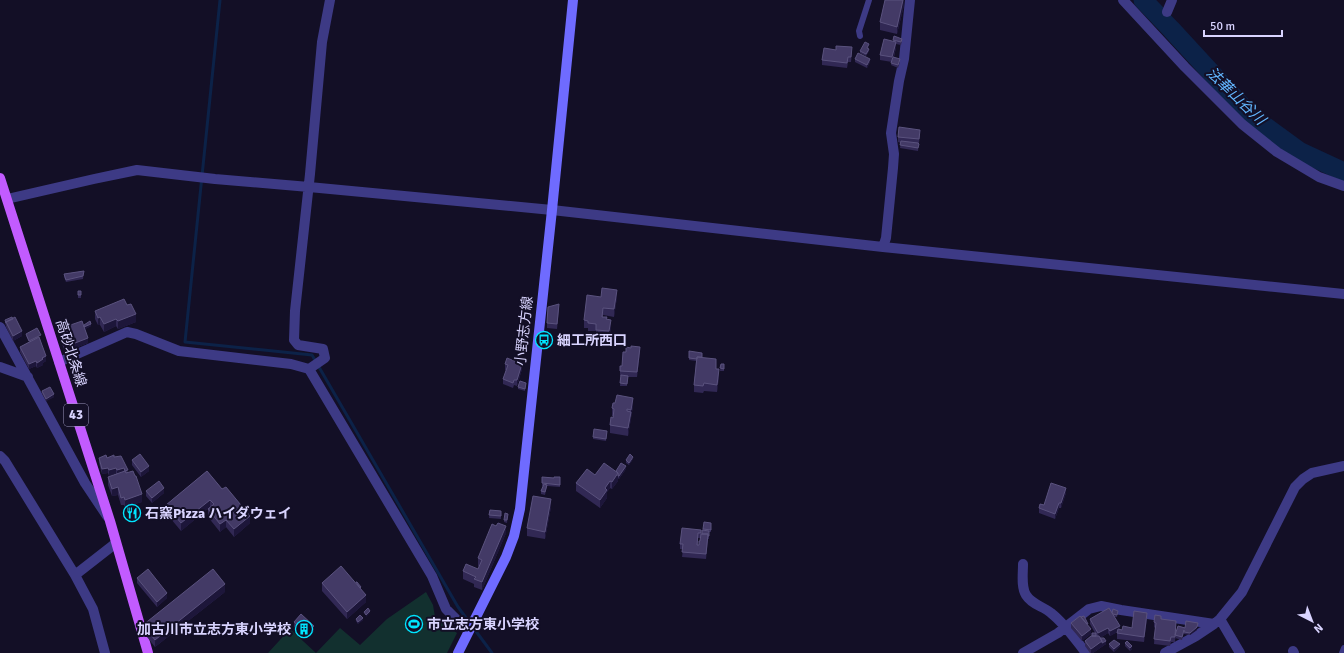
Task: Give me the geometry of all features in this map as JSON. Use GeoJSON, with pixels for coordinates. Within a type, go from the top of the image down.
{"type":"FeatureCollection","features":[{"type":"Feature","properties":{"kind":"main road","name":"小野志方線"},"geometry":{"type":"LineString","coordinates":[[458,653],[506,557],[514,536],[520,508],[573,0]]}},
{"type":"Feature","properties":{"kind":"main road","name":"高砂北条線"},"geometry":{"type":"LineString","coordinates":[[0,178],[110,521],[148,653]]}},
{"type":"Feature","properties":{"kind":"street"},"geometry":{"type":"LineString","coordinates":[[309,369],[324,358],[323,349],[298,345],[294,340],[295,311],[322,42],[330,0]]}},
{"type":"Feature","properties":{"kind":"street"},"geometry":{"type":"LineString","coordinates":[[883,247],[886,238],[894,154],[891,133],[904,59],[910,0]]}},
{"type":"Feature","properties":{"kind":"street"},"geometry":{"type":"LineString","coordinates":[[1123,0],[1185,67],[1242,124],[1277,152],[1319,177],[1344,186]]}},
{"type":"Feature","properties":{"kind":"street"},"geometry":{"type":"LineString","coordinates":[[1167,12],[1172,0]]}},
{"type":"Feature","properties":{"kind":"street"},"geometry":{"type":"LineString","coordinates":[[7,199],[137,170],[215,179],[308,186],[552,210],[883,247],[1344,294]]}},
{"type":"Feature","properties":{"kind":"street"},"geometry":{"type":"LineString","coordinates":[[0,327],[85,483],[110,521]]}},
{"type":"Feature","properties":{"kind":"street"},"geometry":{"type":"LineString","coordinates":[[59,362],[127,332],[136,334],[179,351],[291,364],[309,369],[432,576],[446,609],[456,619],[470,629]]}},
{"type":"Feature","properties":{"kind":"street"},"geometry":{"type":"LineString","coordinates":[[0,367],[28,377]]}},
{"type":"Feature","properties":{"kind":"street"},"geometry":{"type":"LineString","coordinates":[[0,456],[5,461],[75,575],[93,609],[105,653]]}},
{"type":"Feature","properties":{"kind":"street"},"geometry":{"type":"LineString","coordinates":[[1166,653],[1196,636],[1217,621],[1242,592],[1295,487],[1312,473],[1344,466]]}},
{"type":"Feature","properties":{"kind":"street"},"geometry":{"type":"LineString","coordinates":[[75,575],[116,543]]}},
{"type":"Feature","properties":{"kind":"street"},"geometry":{"type":"LineString","coordinates":[[1023,564],[1023,587],[1025,594],[1034,604],[1050,612],[1066,628],[1086,653]]}},
{"type":"Feature","properties":{"kind":"street"},"geometry":{"type":"LineString","coordinates":[[1023,653],[1066,628],[1089,608],[1101,606],[1121,610],[1217,621],[1240,653]]}},
{"type":"Feature","properties":{"kind":"lane"},"geometry":{"type":"LineString","coordinates":[[860,36],[859,31],[868,0]]}},
{"type":"Feature","properties":{"kind":"lane"},"geometry":{"type":"LineString","coordinates":[[1342,653],[1344,648]]}},
{"type":"Feature","properties":{"kind":"green space","name":"市立志方東小学校"},"geometry":{"type":"Polygon","coordinates":[[[426,592],[433,605],[435,617],[457,633],[447,653],[316,653],[340,628],[360,645],[387,619],[426,592]]]}},
{"type":"Feature","properties":{"kind":"green space"},"geometry":{"type":"Polygon","coordinates":[[[290,629],[316,653],[268,653],[290,629]]]}},
{"type":"Feature","properties":{"kind":"building"},"geometry":{"type":"Polygon","coordinates":[[[885,0],[903,0],[897,27],[880,22],[885,0]]]}},
{"type":"Feature","properties":{"kind":"building"},"geometry":{"type":"Polygon","coordinates":[[[894,36],[902,39],[901,42],[893,40],[894,36]]]}},
{"type":"Feature","properties":{"kind":"building"},"geometry":{"type":"Polygon","coordinates":[[[884,39],[896,42],[892,57],[880,55],[884,39]]]}},
{"type":"Feature","properties":{"kind":"building"},"geometry":{"type":"Polygon","coordinates":[[[865,42],[869,44],[867,48],[869,49],[866,54],[860,51],[865,42]]]}},
{"type":"Feature","properties":{"kind":"building"},"geometry":{"type":"Polygon","coordinates":[[[836,46],[852,47],[851,57],[848,57],[847,63],[822,60],[824,48],[836,50],[836,46]]]}},
{"type":"Feature","properties":{"kind":"building"},"geometry":{"type":"Polygon","coordinates":[[[858,53],[870,59],[867,65],[855,59],[858,53]]]}},
{"type":"Feature","properties":{"kind":"building"},"geometry":{"type":"Polygon","coordinates":[[[893,57],[900,59],[898,65],[891,63],[893,57]]]}},
{"type":"Feature","properties":{"kind":"building"},"geometry":{"type":"Polygon","coordinates":[[[899,127],[920,130],[919,139],[898,137],[899,127]]]}},
{"type":"Feature","properties":{"kind":"building"},"geometry":{"type":"Polygon","coordinates":[[[901,141],[918,143],[918,148],[900,145],[901,141]]]}},
{"type":"Feature","properties":{"kind":"building"},"geometry":{"type":"Polygon","coordinates":[[[84,271],[83,276],[66,280],[64,274],[84,271]]]}},
{"type":"Feature","properties":{"kind":"building"},"geometry":{"type":"Polygon","coordinates":[[[602,288],[617,290],[614,309],[603,308],[602,317],[607,317],[606,319],[611,320],[609,331],[596,330],[596,324],[588,323],[588,321],[584,320],[587,295],[601,297],[602,288]]]}},
{"type":"Feature","properties":{"kind":"building"},"geometry":{"type":"Polygon","coordinates":[[[78,291],[81,291],[81,295],[78,295],[78,291]]]}},
{"type":"Feature","properties":{"kind":"building"},"geometry":{"type":"Polygon","coordinates":[[[124,299],[127,305],[131,304],[136,314],[118,321],[116,319],[104,324],[100,317],[98,318],[95,311],[124,299]]]}},
{"type":"Feature","properties":{"kind":"building"},"geometry":{"type":"Polygon","coordinates":[[[559,304],[557,324],[547,323],[548,307],[559,304]]]}},
{"type":"Feature","properties":{"kind":"building"},"geometry":{"type":"Polygon","coordinates":[[[12,317],[13,319],[6,323],[5,320],[12,317]]]}},
{"type":"Feature","properties":{"kind":"building"},"geometry":{"type":"Polygon","coordinates":[[[15,317],[22,331],[13,336],[6,322],[15,317]]]}},
{"type":"Feature","properties":{"kind":"building"},"geometry":{"type":"Polygon","coordinates":[[[82,321],[88,338],[70,345],[70,343],[64,345],[59,329],[82,321]]]}},
{"type":"Feature","properties":{"kind":"building"},"geometry":{"type":"Polygon","coordinates":[[[90,321],[91,324],[84,327],[84,325],[90,321]]]}},
{"type":"Feature","properties":{"kind":"building"},"geometry":{"type":"Polygon","coordinates":[[[37,328],[41,335],[29,341],[26,334],[37,328]]]}},
{"type":"Feature","properties":{"kind":"building"},"geometry":{"type":"Polygon","coordinates":[[[39,337],[46,356],[37,363],[36,361],[29,364],[20,347],[39,337]]]}},
{"type":"Feature","properties":{"kind":"building"},"geometry":{"type":"Polygon","coordinates":[[[631,346],[640,347],[637,372],[620,371],[623,352],[626,352],[626,347],[631,348],[631,346]]]}},
{"type":"Feature","properties":{"kind":"building"},"geometry":{"type":"Polygon","coordinates":[[[689,351],[702,353],[702,357],[697,357],[697,359],[689,358],[689,351]]]}},
{"type":"Feature","properties":{"kind":"building"},"geometry":{"type":"Polygon","coordinates":[[[697,357],[716,359],[716,369],[719,369],[717,385],[704,383],[703,386],[694,385],[697,357]]]}},
{"type":"Feature","properties":{"kind":"building"},"geometry":{"type":"Polygon","coordinates":[[[507,358],[522,364],[517,380],[514,380],[513,383],[503,379],[508,365],[505,364],[507,358]]]}},
{"type":"Feature","properties":{"kind":"building"},"geometry":{"type":"Polygon","coordinates":[[[721,364],[724,364],[724,369],[720,368],[721,364]]]}},
{"type":"Feature","properties":{"kind":"building"},"geometry":{"type":"Polygon","coordinates":[[[621,375],[628,376],[627,384],[620,383],[621,375]]]}},
{"type":"Feature","properties":{"kind":"building"},"geometry":{"type":"Polygon","coordinates":[[[520,381],[526,383],[525,389],[518,387],[520,381]]]}},
{"type":"Feature","properties":{"kind":"building"},"geometry":{"type":"Polygon","coordinates":[[[50,387],[54,394],[46,399],[42,391],[50,387]]]}},
{"type":"Feature","properties":{"kind":"building"},"geometry":{"type":"Polygon","coordinates":[[[617,395],[633,398],[631,410],[627,409],[627,411],[631,412],[628,428],[610,425],[611,417],[613,418],[613,403],[615,403],[617,395]]]}},
{"type":"Feature","properties":{"kind":"building"},"geometry":{"type":"Polygon","coordinates":[[[594,429],[607,431],[606,439],[593,437],[594,429]]]}},
{"type":"Feature","properties":{"kind":"building"},"geometry":{"type":"Polygon","coordinates":[[[140,454],[149,466],[141,472],[132,460],[140,454]]]}},
{"type":"Feature","properties":{"kind":"building"},"geometry":{"type":"Polygon","coordinates":[[[630,454],[633,457],[629,463],[626,460],[630,454]]]}},
{"type":"Feature","properties":{"kind":"building"},"geometry":{"type":"Polygon","coordinates":[[[106,455],[107,458],[114,455],[114,457],[121,456],[128,470],[125,471],[124,468],[117,470],[116,468],[109,470],[108,468],[102,469],[99,458],[106,455]]]}},
{"type":"Feature","properties":{"kind":"building"},"geometry":{"type":"Polygon","coordinates":[[[604,463],[618,473],[612,482],[610,481],[605,488],[607,490],[600,500],[576,483],[587,469],[595,475],[604,463]]]}},
{"type":"Feature","properties":{"kind":"building"},"geometry":{"type":"Polygon","coordinates":[[[621,463],[626,466],[618,476],[616,471],[621,463]]]}},
{"type":"Feature","properties":{"kind":"building"},"geometry":{"type":"Polygon","coordinates":[[[125,471],[126,473],[133,471],[142,494],[125,500],[124,497],[121,498],[118,487],[112,489],[108,477],[125,471]]]}},
{"type":"Feature","properties":{"kind":"building"},"geometry":{"type":"Polygon","coordinates":[[[207,471],[222,489],[226,487],[250,516],[234,529],[226,520],[220,524],[208,509],[214,504],[210,500],[181,523],[166,505],[207,471]]]}},
{"type":"Feature","properties":{"kind":"building"},"geometry":{"type":"Polygon","coordinates":[[[542,477],[560,477],[560,485],[542,483],[542,477]]]}},
{"type":"Feature","properties":{"kind":"building"},"geometry":{"type":"Polygon","coordinates":[[[159,481],[164,488],[152,498],[146,491],[159,481]]]}},
{"type":"Feature","properties":{"kind":"building"},"geometry":{"type":"Polygon","coordinates":[[[1051,483],[1066,488],[1061,503],[1059,503],[1055,514],[1039,508],[1040,504],[1044,505],[1051,483]]]}},
{"type":"Feature","properties":{"kind":"building"},"geometry":{"type":"Polygon","coordinates":[[[544,484],[547,485],[545,492],[541,491],[544,484]]]}},
{"type":"Feature","properties":{"kind":"building"},"geometry":{"type":"Polygon","coordinates":[[[533,496],[551,499],[545,532],[527,528],[533,496]]]}},
{"type":"Feature","properties":{"kind":"building"},"geometry":{"type":"Polygon","coordinates":[[[490,510],[501,511],[501,516],[489,515],[490,510]]]}},
{"type":"Feature","properties":{"kind":"building"},"geometry":{"type":"Polygon","coordinates":[[[505,513],[508,514],[507,520],[504,520],[505,513]]]}},
{"type":"Feature","properties":{"kind":"building"},"geometry":{"type":"Polygon","coordinates":[[[704,522],[711,523],[711,530],[703,529],[704,522]]]}},
{"type":"Feature","properties":{"kind":"building"},"geometry":{"type":"Polygon","coordinates":[[[498,523],[506,526],[482,582],[474,579],[476,577],[463,571],[466,564],[478,569],[482,560],[478,558],[492,524],[496,526],[498,523]]]}},
{"type":"Feature","properties":{"kind":"building"},"geometry":{"type":"Polygon","coordinates":[[[682,528],[701,530],[701,533],[698,533],[697,545],[699,545],[701,534],[708,534],[706,554],[682,552],[683,544],[680,544],[682,528]]]}},
{"type":"Feature","properties":{"kind":"building"},"geometry":{"type":"Polygon","coordinates":[[[702,530],[709,531],[709,536],[708,534],[702,534],[702,530]]]}},
{"type":"Feature","properties":{"kind":"building"},"geometry":{"type":"Polygon","coordinates":[[[341,566],[366,595],[347,612],[322,583],[341,566]]]}},
{"type":"Feature","properties":{"kind":"building"},"geometry":{"type":"Polygon","coordinates":[[[148,569],[167,593],[157,602],[137,578],[148,569]]]}},
{"type":"Feature","properties":{"kind":"building"},"geometry":{"type":"Polygon","coordinates":[[[213,569],[225,584],[155,640],[143,625],[213,569]]]}},
{"type":"Feature","properties":{"kind":"building"},"geometry":{"type":"Polygon","coordinates":[[[368,608],[370,611],[366,615],[364,612],[368,608]]]}},
{"type":"Feature","properties":{"kind":"building"},"geometry":{"type":"Polygon","coordinates":[[[1109,608],[1120,626],[1110,631],[1108,628],[1098,633],[1090,619],[1109,608]]]}},
{"type":"Feature","properties":{"kind":"building"},"geometry":{"type":"Polygon","coordinates":[[[1113,609],[1118,611],[1117,615],[1112,613],[1113,609]]]}},
{"type":"Feature","properties":{"kind":"building"},"geometry":{"type":"Polygon","coordinates":[[[1134,611],[1147,613],[1144,637],[1117,633],[1118,629],[1122,630],[1123,626],[1132,628],[1134,611]]]}},
{"type":"Feature","properties":{"kind":"building"},"geometry":{"type":"Polygon","coordinates":[[[301,614],[314,626],[307,633],[294,622],[301,614]]]}},
{"type":"Feature","properties":{"kind":"building"},"geometry":{"type":"Polygon","coordinates":[[[360,615],[363,618],[358,622],[356,619],[360,615]]]}},
{"type":"Feature","properties":{"kind":"building"},"geometry":{"type":"Polygon","coordinates":[[[1155,615],[1161,616],[1161,619],[1176,621],[1175,637],[1171,637],[1170,641],[1154,639],[1156,623],[1154,622],[1155,615]]]}},
{"type":"Feature","properties":{"kind":"building"},"geometry":{"type":"Polygon","coordinates":[[[1080,616],[1091,629],[1082,636],[1071,623],[1080,616]]]}},
{"type":"Feature","properties":{"kind":"building"},"geometry":{"type":"Polygon","coordinates":[[[1084,616],[1088,624],[1081,617],[1084,616]]]}},
{"type":"Feature","properties":{"kind":"building"},"geometry":{"type":"Polygon","coordinates":[[[1186,621],[1198,623],[1197,627],[1190,633],[1184,632],[1184,630],[1182,637],[1175,635],[1178,626],[1185,628],[1186,621]]]}},
{"type":"Feature","properties":{"kind":"building"},"geometry":{"type":"Polygon","coordinates":[[[1092,633],[1096,633],[1096,636],[1092,636],[1092,633]]]}},
{"type":"Feature","properties":{"kind":"building"},"geometry":{"type":"Polygon","coordinates":[[[1091,636],[1099,636],[1102,641],[1091,649],[1085,641],[1091,636]]]}},
{"type":"Feature","properties":{"kind":"building"},"geometry":{"type":"Polygon","coordinates":[[[1100,638],[1104,638],[1106,641],[1102,643],[1100,638]]]}},
{"type":"Feature","properties":{"kind":"building"},"geometry":{"type":"Polygon","coordinates":[[[1114,640],[1120,644],[1114,649],[1109,644],[1114,640]]]}},
{"type":"Feature","properties":{"kind":"building"},"geometry":{"type":"Polygon","coordinates":[[[1127,641],[1132,646],[1130,648],[1125,643],[1127,641]]]}},
{"type":"Feature","properties":{"kind":"waterway"},"geometry":{"type":"LineString","coordinates":[[220,0],[185,342],[312,355],[458,607],[492,653]]}},
{"type":"Feature","properties":{"kind":"waterway","name":"法華山谷川"},"geometry":{"type":"LineString","coordinates":[[1143,0],[1251,116],[1299,151],[1344,172]]}},
{"type":"Feature","properties":{"kind":"place","name":"細工所西口"},"geometry":{"type":"Point","coordinates":[544,340]}},
{"type":"Feature","properties":{"kind":"place","name":"石窯Pizza ハイダウェイ"},"geometry":{"type":"Point","coordinates":[132,513]}},
{"type":"Feature","properties":{"kind":"place","name":"市立志方東小学校"},"geometry":{"type":"Point","coordinates":[414,624]}},
{"type":"Feature","properties":{"kind":"place","name":"加古川市立志方東小学校"},"geometry":{"type":"Point","coordinates":[304,629]}}]}
